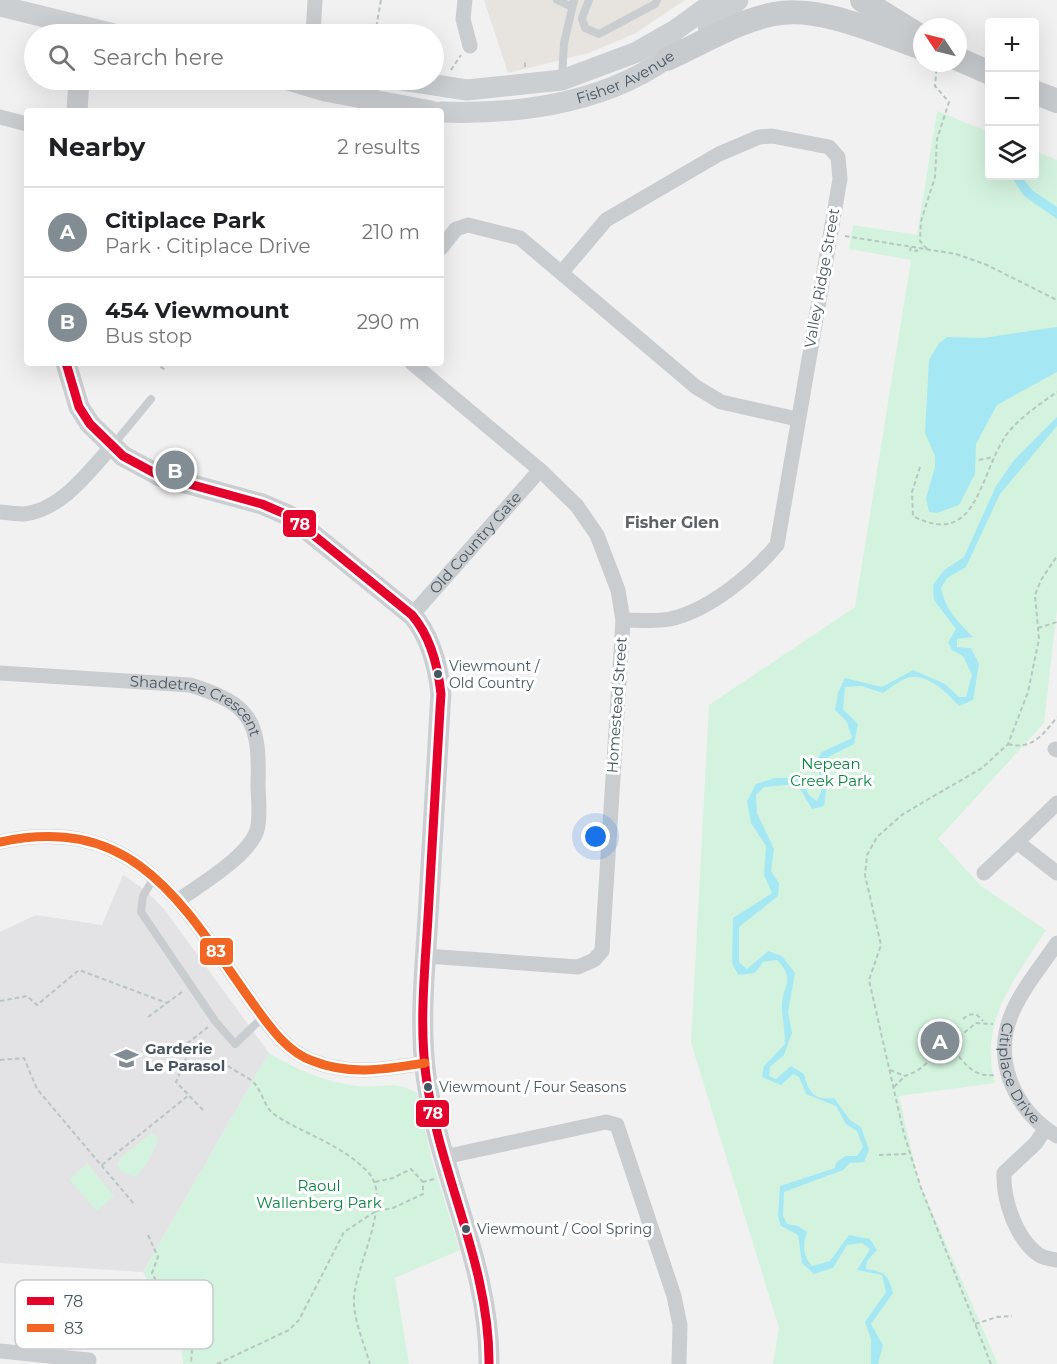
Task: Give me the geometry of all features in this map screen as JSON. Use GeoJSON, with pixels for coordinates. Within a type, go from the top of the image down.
{"type":"FeatureCollection","features":[{"type":"Feature","properties":{"kind":"main road"},"geometry":{"type":"LineString","coordinates":[[862,0],[913,31]]}},
{"type":"Feature","properties":{"kind":"main road"},"geometry":{"type":"LineString","coordinates":[[667,59],[751,21],[774,14],[801,12],[830,18],[913,45]]}},
{"type":"Feature","properties":{"kind":"main road"},"geometry":{"type":"LineString","coordinates":[[967,65],[987,72]]}},
{"type":"Feature","properties":{"kind":"main road"},"geometry":{"type":"LineString","coordinates":[[1039,94],[1057,101]]}},
{"type":"Feature","properties":{"kind":"street"},"geometry":{"type":"LineString","coordinates":[[314,24],[315,0]]}},
{"type":"Feature","properties":{"kind":"street"},"geometry":{"type":"LineString","coordinates":[[465,0],[463,19],[470,46]]}},
{"type":"Feature","properties":{"kind":"street","name":"Fisher Avenue"},"geometry":{"type":"LineString","coordinates":[[444,86],[467,90],[562,80],[637,52],[674,31],[717,0]]}},
{"type":"Feature","properties":{"kind":"street","name":"Fisher Avenue"},"geometry":{"type":"LineString","coordinates":[[444,111],[487,113],[566,101],[601,91],[667,59],[738,0]]}},
{"type":"Feature","properties":{"kind":"street"},"geometry":{"type":"LineString","coordinates":[[0,6],[59,24]]}},
{"type":"Feature","properties":{"kind":"street","name":"Fisher Avenue"},"geometry":{"type":"LineString","coordinates":[[562,80],[566,101]]}},
{"type":"Feature","properties":{"kind":"street"},"geometry":{"type":"LineString","coordinates":[[77,108],[78,90]]}},
{"type":"Feature","properties":{"kind":"street"},"geometry":{"type":"LineString","coordinates":[[330,90],[359,99],[413,108]]}},
{"type":"Feature","properties":{"kind":"street"},"geometry":{"type":"LineString","coordinates":[[0,117],[24,123]]}},
{"type":"Feature","properties":{"kind":"street","name":"Valley Ridge Street"},"geometry":{"type":"LineString","coordinates":[[562,272],[606,220],[718,154],[759,137],[772,136],[818,144],[835,152],[841,167],[840,179],[777,545],[758,568],[697,610],[669,619],[623,620]]}},
{"type":"Feature","properties":{"kind":"street"},"geometry":{"type":"LineString","coordinates":[[444,244],[456,229],[468,225],[520,238],[696,387],[721,402],[798,419]]}},
{"type":"Feature","properties":{"kind":"street"},"geometry":{"type":"LineString","coordinates":[[67,366],[79,407],[90,424],[136,465],[160,476],[262,504],[290,516],[412,615],[432,651],[441,694],[423,997],[425,1064],[444,1157],[483,1292],[489,1340],[489,1364]]}},
{"type":"Feature","properties":{"kind":"street","name":"Homestead Street"},"geometry":{"type":"LineString","coordinates":[[416,366],[540,470],[577,506],[597,535],[618,590],[623,620],[602,951],[594,960],[578,967],[426,956]]}},
{"type":"Feature","properties":{"kind":"street"},"geometry":{"type":"LineString","coordinates":[[0,512],[25,514],[59,500],[86,476],[112,446]]}},
{"type":"Feature","properties":{"kind":"street","name":"Old Country Gate"},"geometry":{"type":"LineString","coordinates":[[412,615],[540,470]]}},
{"type":"Feature","properties":{"kind":"street","name":"Shadetree Crescent"},"geometry":{"type":"LineString","coordinates":[[0,673],[190,685],[220,694],[250,718],[259,746],[257,830],[238,856],[179,900]]}},
{"type":"Feature","properties":{"kind":"street"},"geometry":{"type":"LineString","coordinates":[[984,873],[1057,803]]}},
{"type":"Feature","properties":{"kind":"street"},"geometry":{"type":"LineString","coordinates":[[0,842],[28,836],[86,840],[121,854],[155,876],[179,900],[263,1017],[285,1043],[299,1055],[323,1065],[344,1070],[375,1071],[425,1064]]}},
{"type":"Feature","properties":{"kind":"street"},"geometry":{"type":"LineString","coordinates":[[1017,842],[1057,873]]}},
{"type":"Feature","properties":{"kind":"street","name":"Citiplace Drive"},"geometry":{"type":"LineString","coordinates":[[1051,1132],[1016,1095],[1007,1072],[1003,1045],[1006,1027],[1018,1000],[1057,943]]}},
{"type":"Feature","properties":{"kind":"street"},"geometry":{"type":"LineString","coordinates":[[444,1157],[606,1122],[617,1125],[674,1296],[680,1325],[679,1364]]}},
{"type":"Feature","properties":{"kind":"street"},"geometry":{"type":"LineString","coordinates":[[1051,1132],[1004,1173],[1004,1185],[1015,1223],[1024,1241],[1041,1257],[1057,1260]]}},
{"type":"Feature","properties":{"kind":"street"},"geometry":{"type":"LineString","coordinates":[[0,1351],[89,1360]]}},
{"type":"Feature","properties":{"kind":"lane"},"geometry":{"type":"LineString","coordinates":[[557,0],[573,3],[564,43],[562,80]]}},
{"type":"Feature","properties":{"kind":"lane"},"geometry":{"type":"LineString","coordinates":[[589,0],[582,18],[585,28],[599,34],[655,4],[657,0]]}},
{"type":"Feature","properties":{"kind":"lane"},"geometry":{"type":"LineString","coordinates":[[112,446],[151,399]]}},
{"type":"Feature","properties":{"kind":"lane"},"geometry":{"type":"LineString","coordinates":[[155,876],[143,896],[141,912],[215,1021],[235,1044],[263,1017]]}},
{"type":"Feature","properties":{"kind":"path"},"geometry":{"type":"LineString","coordinates":[[377,24],[381,0]]}},
{"type":"Feature","properties":{"kind":"path"},"geometry":{"type":"LineString","coordinates":[[449,75],[456,59],[470,46]]}},
{"type":"Feature","properties":{"kind":"path"},"geometry":{"type":"LineString","coordinates":[[927,249],[921,241],[921,221],[935,177],[937,139],[949,102],[935,86],[946,72]]}},
{"type":"Feature","properties":{"kind":"path"},"geometry":{"type":"LineString","coordinates":[[830,233],[956,254],[987,265],[1057,300]]}},
{"type":"Feature","properties":{"kind":"path"},"geometry":{"type":"LineString","coordinates":[[159,366],[166,370]]}},
{"type":"Feature","properties":{"kind":"path"},"geometry":{"type":"LineString","coordinates":[[920,467],[912,492],[913,516],[938,526],[954,524],[966,516],[993,457],[1008,433],[1025,416],[1057,392]]}},
{"type":"Feature","properties":{"kind":"path"},"geometry":{"type":"LineString","coordinates":[[979,460],[993,457]]}},
{"type":"Feature","properties":{"kind":"path"},"geometry":{"type":"LineString","coordinates":[[991,1364],[910,1154],[869,980],[880,945],[865,875],[867,855],[878,837],[903,814],[981,768],[1008,744],[1028,692],[1039,639],[1035,595],[1041,580],[1057,556]]}},
{"type":"Feature","properties":{"kind":"path"},"geometry":{"type":"LineString","coordinates":[[1038,628],[1057,622]]}},
{"type":"Feature","properties":{"kind":"path"},"geometry":{"type":"LineString","coordinates":[[1008,744],[1020,748],[1032,743],[1043,735],[1057,717]]}},
{"type":"Feature","properties":{"kind":"path"},"geometry":{"type":"LineString","coordinates":[[0,1001],[27,996],[37,1005],[79,970],[167,1003]]}},
{"type":"Feature","properties":{"kind":"path"},"geometry":{"type":"LineString","coordinates":[[148,1017],[190,985]]}},
{"type":"Feature","properties":{"kind":"path"},"geometry":{"type":"LineString","coordinates":[[963,1019],[968,1015],[976,1014],[983,1021],[1006,1027]]}},
{"type":"Feature","properties":{"kind":"path"},"geometry":{"type":"LineString","coordinates":[[203,1110],[176,1082],[187,1056],[183,1047],[215,1021]]}},
{"type":"Feature","properties":{"kind":"path"},"geometry":{"type":"LineString","coordinates":[[894,1088],[905,1076],[917,1071],[976,1023],[983,1021]]}},
{"type":"Feature","properties":{"kind":"path"},"geometry":{"type":"LineString","coordinates":[[949,1045],[975,1073],[982,1077],[1007,1072]]}},
{"type":"Feature","properties":{"kind":"path"},"geometry":{"type":"LineString","coordinates":[[0,1059],[24,1058],[37,1089],[134,1204]]}},
{"type":"Feature","properties":{"kind":"path"},"geometry":{"type":"LineString","coordinates":[[228,1066],[255,1084],[262,1100],[276,1116],[342,1150],[369,1172],[375,1182],[376,1211],[354,1296],[354,1310],[370,1364]]}},
{"type":"Feature","properties":{"kind":"path"},"geometry":{"type":"LineString","coordinates":[[890,1070],[905,1076]]}},
{"type":"Feature","properties":{"kind":"path"},"geometry":{"type":"LineString","coordinates":[[102,1165],[189,1095]]}},
{"type":"Feature","properties":{"kind":"path"},"geometry":{"type":"LineString","coordinates":[[879,1155],[910,1154]]}},
{"type":"Feature","properties":{"kind":"path"},"geometry":{"type":"LineString","coordinates":[[217,1364],[289,1330],[299,1320],[344,1232],[376,1211],[393,1208],[423,1194],[423,1182],[411,1168],[393,1178],[375,1182]]}},
{"type":"Feature","properties":{"kind":"path"},"geometry":{"type":"LineString","coordinates":[[423,1182],[431,1180]]}},
{"type":"Feature","properties":{"kind":"path"},"geometry":{"type":"LineString","coordinates":[[148,1235],[158,1257],[152,1273],[156,1280]]}},
{"type":"Feature","properties":{"kind":"path"},"geometry":{"type":"LineString","coordinates":[[975,1324],[997,1317],[1012,1316]]}},
{"type":"Feature","properties":{"kind":"path"},"geometry":{"type":"LineString","coordinates":[[191,1364],[192,1349]]}},
{"type":"Feature","properties":{"kind":"shaded area"},"geometry":{"type":"Polygon","coordinates":[[[484,0],[685,0],[636,33],[589,53],[508,73],[484,0]]]}},
{"type":"Feature","properties":{"kind":"shaded area"},"geometry":{"type":"Polygon","coordinates":[[[123,875],[145,890],[164,909],[269,1053],[143,1272],[0,1263],[0,932],[36,915],[102,925],[123,875]]]}},
{"type":"Feature","properties":{"kind":"green space","name":"Nepean Creek Park"},"geometry":{"type":"Polygon","coordinates":[[[937,111],[985,130],[985,180],[1039,180],[1039,153],[1057,160],[1057,609],[1044,723],[938,839],[981,886],[1046,930],[1012,984],[995,1021],[991,1040],[991,1061],[995,1083],[899,1096],[918,1179],[998,1364],[773,1364],[779,1328],[691,1043],[709,705],[855,607],[911,260],[849,249],[853,225],[917,235],[937,111]]]}},
{"type":"Feature","properties":{"kind":"green space","name":"Raoul Wallenberg Park"},"geometry":{"type":"Polygon","coordinates":[[[269,1053],[301,1070],[334,1082],[367,1087],[394,1085],[417,1093],[432,1161],[460,1250],[395,1278],[409,1364],[183,1364],[182,1349],[213,1349],[213,1280],[147,1280],[143,1272],[269,1053]]]}},
{"type":"Feature","properties":{"kind":"green space"},"geometry":{"type":"Polygon","coordinates":[[[153,1134],[158,1138],[157,1143],[138,1174],[135,1177],[121,1171],[117,1164],[119,1159],[153,1134]]]}},
{"type":"Feature","properties":{"kind":"green space"},"geometry":{"type":"Polygon","coordinates":[[[87,1163],[114,1196],[97,1211],[69,1179],[87,1163]]]}},
{"type":"Feature","properties":{"kind":"water"},"geometry":{"type":"Polygon","coordinates":[[[1014,180],[1024,180],[1032,190],[1057,207],[1057,219],[1024,196],[1014,180]]]}},
{"type":"Feature","properties":{"kind":"water"},"geometry":{"type":"Polygon","coordinates":[[[1057,327],[1057,372],[997,405],[976,444],[975,474],[959,505],[937,513],[929,512],[926,498],[935,467],[935,456],[925,433],[929,360],[939,343],[947,337],[983,338],[1057,327]]]}},
{"type":"Feature","properties":{"kind":"water"},"geometry":{"type":"Polygon","coordinates":[[[1057,417],[1057,426],[1000,494],[966,567],[947,578],[941,588],[949,609],[973,637],[957,639],[957,647],[971,648],[979,664],[973,700],[959,706],[936,685],[914,677],[901,681],[883,693],[861,686],[845,687],[843,709],[858,724],[854,744],[830,756],[824,806],[812,809],[797,784],[764,787],[756,795],[757,813],[774,849],[771,871],[779,883],[778,896],[739,927],[739,962],[747,969],[768,951],[782,956],[795,973],[788,1012],[792,1033],[784,1055],[770,1067],[769,1076],[776,1079],[791,1066],[804,1074],[813,1094],[827,1099],[834,1098],[850,1120],[861,1127],[869,1150],[864,1162],[850,1163],[843,1170],[784,1192],[783,1216],[787,1224],[798,1226],[807,1232],[804,1249],[812,1266],[830,1261],[849,1235],[870,1239],[877,1250],[867,1261],[866,1269],[885,1275],[893,1293],[871,1324],[883,1345],[878,1364],[871,1364],[871,1339],[865,1322],[886,1292],[882,1275],[857,1270],[870,1249],[862,1243],[847,1245],[833,1268],[814,1274],[802,1263],[798,1235],[781,1226],[778,1216],[780,1186],[835,1168],[836,1163],[845,1156],[857,1156],[863,1147],[857,1131],[846,1124],[836,1106],[806,1094],[799,1077],[793,1074],[781,1085],[762,1077],[764,1066],[785,1044],[782,1002],[787,979],[783,967],[777,960],[763,962],[755,973],[738,975],[732,963],[733,918],[772,893],[764,875],[766,846],[751,823],[747,801],[756,784],[775,778],[800,778],[809,795],[817,801],[822,789],[817,760],[822,752],[852,738],[847,722],[835,710],[838,693],[845,678],[882,687],[913,670],[945,684],[959,697],[966,697],[972,675],[963,656],[952,650],[948,642],[956,629],[934,600],[933,585],[944,570],[964,557],[996,486],[1014,460],[1057,417]]]}},
{"type":"Feature","properties":{"kind":"transit line","name":"78"},"geometry":{"type":"LineString","coordinates":[[67,366],[79,407],[90,424],[123,456],[160,476],[262,504],[290,516],[412,615],[424,632],[435,662],[441,694],[423,996],[424,1056],[432,1112],[481,1291],[487,1327],[489,1364]]}},
{"type":"Feature","properties":{"kind":"transit line","name":"83"},"geometry":{"type":"LineString","coordinates":[[0,842],[46,836],[86,841],[120,854],[150,874],[176,899],[201,929],[276,1034],[284,1043],[303,1056],[327,1066],[355,1070],[425,1063]]}},
{"type":"Feature","properties":{"kind":"place","name":"454 Viewmount"},"geometry":{"type":"Point","coordinates":[175,470]}},
{"type":"Feature","properties":{"kind":"place","name":"Viewmount / Old Country"},"geometry":{"type":"Point","coordinates":[438,674]}},
{"type":"Feature","properties":{"kind":"place","name":"Citiplace Park"},"geometry":{"type":"Point","coordinates":[940,1041]}},
{"type":"Feature","properties":{"kind":"place","name":"Garderie Le Parasol"},"geometry":{"type":"Point","coordinates":[127,1058]}},
{"type":"Feature","properties":{"kind":"place","name":"Viewmount / Four Seasons"},"geometry":{"type":"Point","coordinates":[428,1087]}},
{"type":"Feature","properties":{"kind":"place","name":"Viewmount / Cool Spring"},"geometry":{"type":"Point","coordinates":[466,1229]}},
{"type":"Feature","properties":{"kind":"district","name":"Fisher Glen"},"geometry":{"type":"Point","coordinates":[672,522]}}]}
